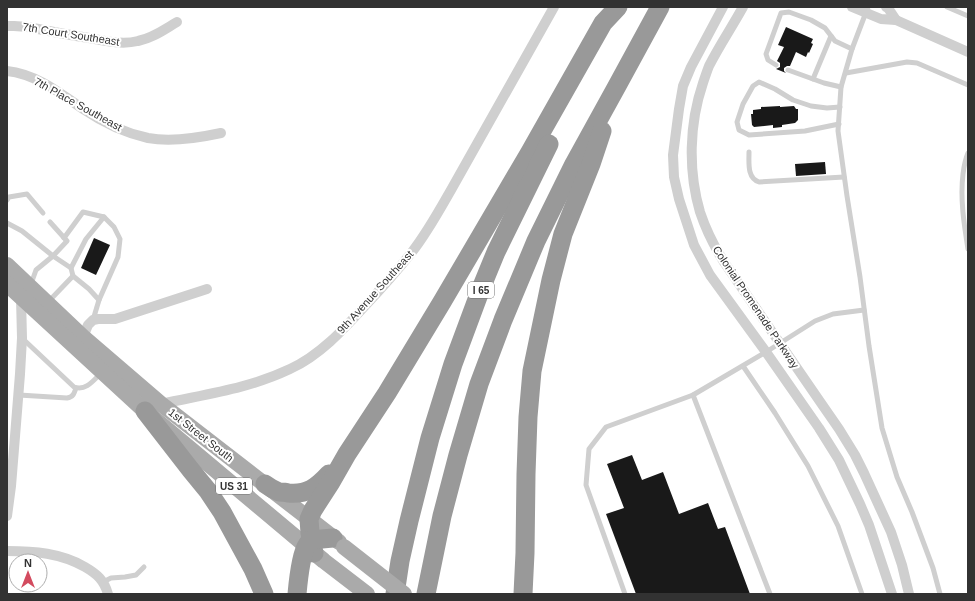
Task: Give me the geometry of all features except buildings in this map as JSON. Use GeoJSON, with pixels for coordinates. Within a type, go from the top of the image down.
{"type":"FeatureCollection","features":[{"type":"Feature","properties":{"kind":"highway"},"geometry":{"type":"LineString","coordinates":[[314,550],[308,519],[313,510],[387,393],[442,302],[530,152],[603,23],[618,7]]}},
{"type":"Feature","properties":{"kind":"highway","name":"I 65"},"geometry":{"type":"LineString","coordinates":[[394,594],[409,521],[430,438],[453,364],[482,286],[496,252],[540,160],[622,7]]}},
{"type":"Feature","properties":{"kind":"highway"},"geometry":{"type":"LineString","coordinates":[[426,594],[442,516],[479,384],[521,276],[550,211],[574,164],[660,7]]}},
{"type":"Feature","properties":{"kind":"highway"},"geometry":{"type":"LineString","coordinates":[[523,594],[526,474],[532,371],[551,280],[563,234],[591,164],[617,86]]}},
{"type":"Feature","properties":{"kind":"highway"},"geometry":{"type":"LineString","coordinates":[[153,408],[190,469],[208,491],[222,512],[253,569],[264,594]]}},
{"type":"Feature","properties":{"kind":"highway"},"geometry":{"type":"LineString","coordinates":[[265,484],[279,492],[295,494],[308,491],[315,488],[344,459]]}},
{"type":"Feature","properties":{"kind":"highway"},"geometry":{"type":"LineString","coordinates":[[297,594],[301,564],[314,550],[339,542]]}},
{"type":"Feature","properties":{"kind":"main road","name":"1st Street South"},"geometry":{"type":"LineString","coordinates":[[7,265],[25,292],[102,372],[265,484],[404,594]]}},
{"type":"Feature","properties":{"kind":"main road","name":"1st Street South"},"geometry":{"type":"LineString","coordinates":[[7,284],[46,303],[83,337],[153,408],[314,550],[367,594]]}},
{"type":"Feature","properties":{"kind":"street","name":"9th Avenue Southeast"},"geometry":{"type":"LineString","coordinates":[[153,408],[238,388],[275,376],[310,358],[351,321],[389,280],[413,251],[437,215],[554,7]]}},
{"type":"Feature","properties":{"kind":"street","name":"Colonial Promenade Parkway"},"geometry":{"type":"LineString","coordinates":[[723,7],[691,66],[682,86],[673,155],[674,176],[679,199],[694,245],[710,275],[819,428],[839,460],[869,525],[892,594]]}},
{"type":"Feature","properties":{"kind":"street","name":"Colonial Promenade Parkway"},"geometry":{"type":"LineString","coordinates":[[743,7],[709,66],[695,112],[692,144],[692,167],[696,194],[701,213],[711,240],[724,262],[839,429],[864,472],[891,532],[902,565],[909,594]]}},
{"type":"Feature","properties":{"kind":"street"},"geometry":{"type":"LineString","coordinates":[[852,7],[867,10],[881,19],[896,20],[968,52]]}},
{"type":"Feature","properties":{"kind":"street"},"geometry":{"type":"LineString","coordinates":[[886,7],[896,20]]}},
{"type":"Feature","properties":{"kind":"street","name":"7th Court Southeast"},"geometry":{"type":"LineString","coordinates":[[7,26],[28,28],[116,43],[139,41],[163,31],[177,22]]}},
{"type":"Feature","properties":{"kind":"street","name":"7th Place Southeast"},"geometry":{"type":"LineString","coordinates":[[7,71],[25,75],[48,85],[106,122],[147,138],[187,138],[221,133]]}},
{"type":"Feature","properties":{"kind":"street"},"geometry":{"type":"LineString","coordinates":[[83,337],[88,325],[93,320],[115,319],[207,289]]}},
{"type":"Feature","properties":{"kind":"street"},"geometry":{"type":"LineString","coordinates":[[7,516],[11,439],[18,395],[25,292]]}},
{"type":"Feature","properties":{"kind":"street"},"geometry":{"type":"LineString","coordinates":[[7,551],[52,554],[71,560],[90,570],[99,577],[108,594]]}},
{"type":"Feature","properties":{"kind":"lane"},"geometry":{"type":"LineString","coordinates":[[946,7],[968,16]]}},
{"type":"Feature","properties":{"kind":"lane"},"geometry":{"type":"LineString","coordinates":[[867,10],[852,49],[842,87],[838,131],[882,428],[898,477],[934,568],[940,594]]}},
{"type":"Feature","properties":{"kind":"lane"},"geometry":{"type":"LineString","coordinates":[[776,65],[768,60],[766,54],[781,13],[789,12],[811,20],[825,28],[834,41],[852,49]]}},
{"type":"Feature","properties":{"kind":"lane"},"geometry":{"type":"LineString","coordinates":[[813,79],[831,36]]}},
{"type":"Feature","properties":{"kind":"lane"},"geometry":{"type":"LineString","coordinates":[[846,74],[906,62],[917,63],[968,85]]}},
{"type":"Feature","properties":{"kind":"lane"},"geometry":{"type":"LineString","coordinates":[[788,70],[824,83],[842,87]]}},
{"type":"Feature","properties":{"kind":"lane"},"geometry":{"type":"LineString","coordinates":[[839,124],[805,131],[748,135],[739,130],[737,122],[743,104],[750,90],[759,82],[775,89],[793,100],[811,106],[827,108],[840,107]]}},
{"type":"Feature","properties":{"kind":"lane"},"geometry":{"type":"LineString","coordinates":[[748,152],[750,174],[753,179],[759,182],[844,176]]}},
{"type":"Feature","properties":{"kind":"lane"},"geometry":{"type":"LineString","coordinates":[[968,153],[965,159],[961,188],[963,217],[968,249]]}},
{"type":"Feature","properties":{"kind":"lane"},"geometry":{"type":"LineString","coordinates":[[7,200],[9,197],[27,194],[43,213]]}},
{"type":"Feature","properties":{"kind":"lane"},"geometry":{"type":"LineString","coordinates":[[64,238],[83,212],[104,217],[114,227],[120,239],[118,257],[99,300],[93,320]]}},
{"type":"Feature","properties":{"kind":"lane"},"geometry":{"type":"LineString","coordinates":[[99,300],[89,289],[73,276],[71,268],[86,239],[104,217]]}},
{"type":"Feature","properties":{"kind":"lane"},"geometry":{"type":"LineString","coordinates":[[25,292],[36,270],[53,256],[67,241],[50,222]]}},
{"type":"Feature","properties":{"kind":"lane"},"geometry":{"type":"LineString","coordinates":[[7,223],[22,231],[53,256],[71,268]]}},
{"type":"Feature","properties":{"kind":"lane"},"geometry":{"type":"LineString","coordinates":[[46,303],[73,276]]}},
{"type":"Feature","properties":{"kind":"lane"},"geometry":{"type":"LineString","coordinates":[[625,594],[586,485],[589,449],[606,427],[692,395],[780,344],[793,334],[823,317],[833,314],[864,310]]}},
{"type":"Feature","properties":{"kind":"lane"},"geometry":{"type":"LineString","coordinates":[[22,338],[76,388],[88,386],[102,372]]}},
{"type":"Feature","properties":{"kind":"lane"},"geometry":{"type":"LineString","coordinates":[[743,366],[775,413],[808,466],[838,526],[862,594]]}},
{"type":"Feature","properties":{"kind":"lane"},"geometry":{"type":"LineString","coordinates":[[18,395],[67,398],[73,395],[76,388]]}},
{"type":"Feature","properties":{"kind":"lane"},"geometry":{"type":"LineString","coordinates":[[692,395],[770,594]]}},
{"type":"Feature","properties":{"kind":"lane"},"geometry":{"type":"LineString","coordinates":[[103,582],[111,578],[136,575],[144,567]]}}]}
